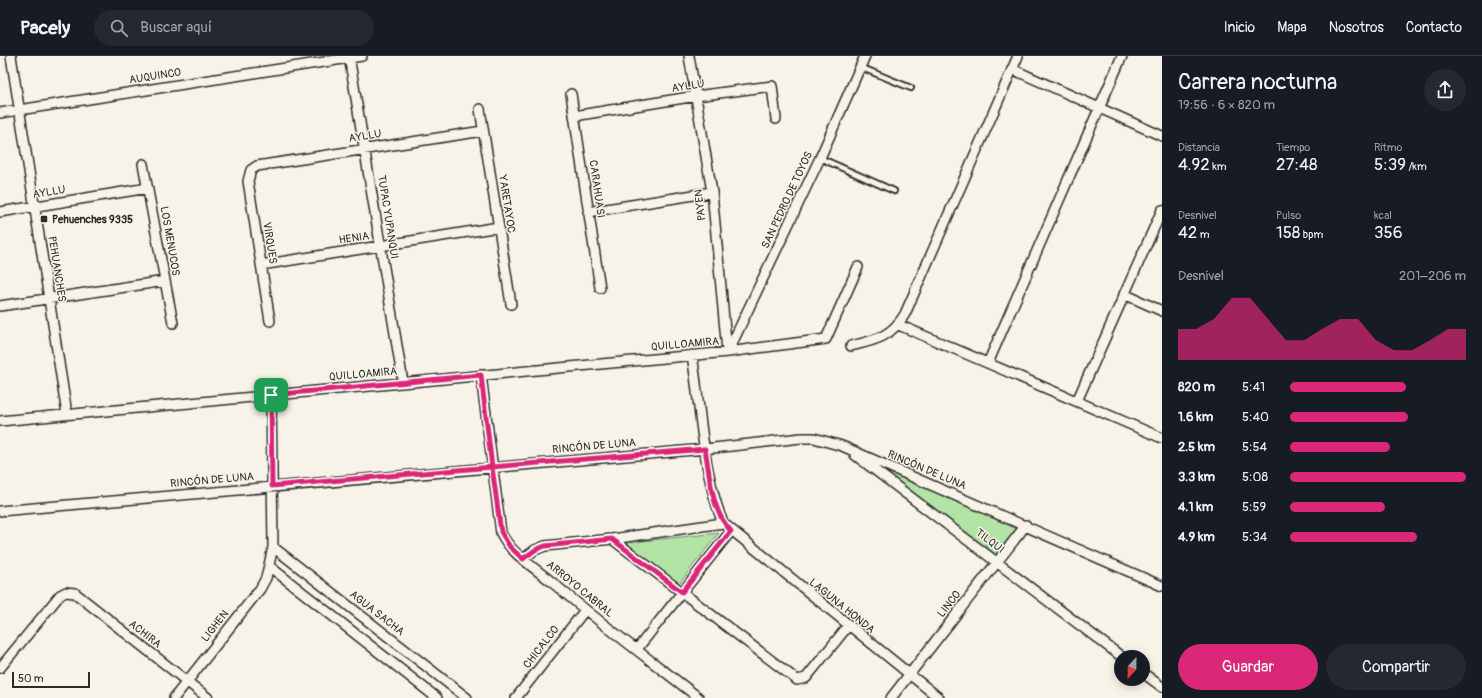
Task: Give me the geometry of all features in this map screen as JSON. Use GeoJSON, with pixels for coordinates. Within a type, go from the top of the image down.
{"type":"FeatureCollection","features":[{"type":"Feature","properties":{"kind":"street","name":"PEHUANCHES"},"geometry":{"type":"LineString","coordinates":[[11,56],[67,414]]}},
{"type":"Feature","properties":{"kind":"street","name":"AUQUINCO"},"geometry":{"type":"LineString","coordinates":[[0,113],[362,56]]}},
{"type":"Feature","properties":{"kind":"street","name":"PAYEN"},"geometry":{"type":"LineString","coordinates":[[689,56],[712,192],[728,352]]}},
{"type":"Feature","properties":{"kind":"street","name":"SAN PEDRO DE TOYOS"},"geometry":{"type":"LineString","coordinates":[[728,352],[820,158],[865,56]]}},
{"type":"Feature","properties":{"kind":"street"},"geometry":{"type":"LineString","coordinates":[[851,346],[889,334],[899,325],[909,307],[1018,56]]}},
{"type":"Feature","properties":{"kind":"street"},"geometry":{"type":"LineString","coordinates":[[988,363],[1122,56]]}},
{"type":"Feature","properties":{"kind":"street","name":"TUPAC YUPANQUI"},"geometry":{"type":"LineString","coordinates":[[350,57],[403,382]]}},
{"type":"Feature","properties":{"kind":"street"},"geometry":{"type":"LineString","coordinates":[[1012,69],[1162,136]]}},
{"type":"Feature","properties":{"kind":"street","name":"AYLLU"},"geometry":{"type":"LineString","coordinates":[[574,116],[696,96],[772,86],[776,119]]}},
{"type":"Feature","properties":{"kind":"street","name":"CARAHUASI"},"geometry":{"type":"LineString","coordinates":[[571,94],[600,288]]}},
{"type":"Feature","properties":{"kind":"street","name":"YARETAYOC"},"geometry":{"type":"LineString","coordinates":[[480,108],[511,304]]}},
{"type":"Feature","properties":{"kind":"street","name":"AYLLU"},"geometry":{"type":"LineString","coordinates":[[251,170],[257,166],[365,148],[483,131]]}},
{"type":"Feature","properties":{"kind":"street","name":"LOS MENUCOS"},"geometry":{"type":"LineString","coordinates":[[143,164],[173,323]]}},
{"type":"Feature","properties":{"kind":"street","name":"VIRQUES"},"geometry":{"type":"LineString","coordinates":[[251,170],[248,181],[270,321]]}},
{"type":"Feature","properties":{"kind":"street","name":"AYLLU"},"geometry":{"type":"LineString","coordinates":[[0,212],[148,188]]}},
{"type":"Feature","properties":{"kind":"street"},"geometry":{"type":"LineString","coordinates":[[588,212],[712,192]]}},
{"type":"Feature","properties":{"kind":"street"},"geometry":{"type":"LineString","coordinates":[[1077,401],[1162,210]]}},
{"type":"Feature","properties":{"kind":"street","name":"HENIA"},"geometry":{"type":"LineString","coordinates":[[261,265],[499,227]]}},
{"type":"Feature","properties":{"kind":"street","name":"QUILLOAMIRA"},"geometry":{"type":"LineString","coordinates":[[0,421],[728,352],[826,339],[858,267]]}},
{"type":"Feature","properties":{"kind":"street"},"geometry":{"type":"LineString","coordinates":[[0,306],[49,300],[165,281]]}},
{"type":"Feature","properties":{"kind":"street"},"geometry":{"type":"LineString","coordinates":[[1124,294],[1162,311]]}},
{"type":"Feature","properties":{"kind":"street"},"geometry":{"type":"LineString","coordinates":[[899,325],[1162,438]]}},
{"type":"Feature","properties":{"kind":"street"},"geometry":{"type":"LineString","coordinates":[[523,559],[535,550],[545,546],[612,539],[723,523],[717,506],[705,449],[692,355]]}},
{"type":"Feature","properties":{"kind":"street","name":"ARROYO CABRAL"},"geometry":{"type":"LineString","coordinates":[[481,375],[501,532],[510,547],[585,610],[699,698]]}},
{"type":"Feature","properties":{"kind":"street"},"geometry":{"type":"LineString","coordinates":[[271,395],[273,547],[269,566],[437,698]]}},
{"type":"Feature","properties":{"kind":"street","name":"RINCÓN DE LUNA"},"geometry":{"type":"LineString","coordinates":[[0,511],[705,449],[801,438],[814,438],[842,446],[1026,525],[1162,586]]}},
{"type":"Feature","properties":{"kind":"street","name":"TILQUI"},"geometry":{"type":"LineString","coordinates":[[842,446],[1114,651]]}},
{"type":"Feature","properties":{"kind":"street","name":"LAGUNA HONDA"},"geometry":{"type":"LineString","coordinates":[[723,523],[848,626],[939,698]]}},
{"type":"Feature","properties":{"kind":"street","name":"LINCO"},"geometry":{"type":"LineString","coordinates":[[891,698],[1026,525]]}},
{"type":"Feature","properties":{"kind":"street"},"geometry":{"type":"LineString","coordinates":[[637,649],[731,531]]}},
{"type":"Feature","properties":{"kind":"street"},"geometry":{"type":"LineString","coordinates":[[612,539],[797,680],[806,678],[848,626]]}},
{"type":"Feature","properties":{"kind":"street","name":"AGUA SACHA"},"geometry":{"type":"LineString","coordinates":[[273,547],[467,698]]}},
{"type":"Feature","properties":{"kind":"street","name":"LIGHEN"},"geometry":{"type":"LineString","coordinates":[[174,698],[260,589],[269,566]]}},
{"type":"Feature","properties":{"kind":"street","name":"ACHIRA"},"geometry":{"type":"LineString","coordinates":[[0,668],[60,595],[66,592],[75,593],[208,698]]}},
{"type":"Feature","properties":{"kind":"street","name":"CHICALCO"},"geometry":{"type":"LineString","coordinates":[[516,698],[585,610]]}},
{"type":"Feature","properties":{"kind":"street"},"geometry":{"type":"LineString","coordinates":[[1150,679],[1162,688]]}},
{"type":"Feature","properties":{"kind":"lane"},"geometry":{"type":"LineString","coordinates":[[860,67],[911,88]]}},
{"type":"Feature","properties":{"kind":"lane"},"geometry":{"type":"LineString","coordinates":[[820,158],[894,191]]}},
{"type":"Feature","properties":{"kind":"green space"},"geometry":{"type":"Polygon","coordinates":[[[855,451],[1027,530],[1003,561],[855,451]]]}},
{"type":"Feature","properties":{"kind":"green space"},"geometry":{"type":"Polygon","coordinates":[[[719,533],[677,586],[623,543],[719,533]]]}},
{"type":"Feature","properties":{"kind":"place","name":"Pehuenches 9335"},"geometry":{"type":"Point","coordinates":[44,219]}},
{"type":"Feature","properties":{"kind":"route"},"geometry":{"type":"LineString","coordinates":[[271,395],[272,486],[492,467],[501,532],[505,541],[523,559],[535,550],[545,546],[612,539],[682,592],[731,531],[723,523],[717,506],[705,449],[492,467],[481,375],[271,395]]}}]}
